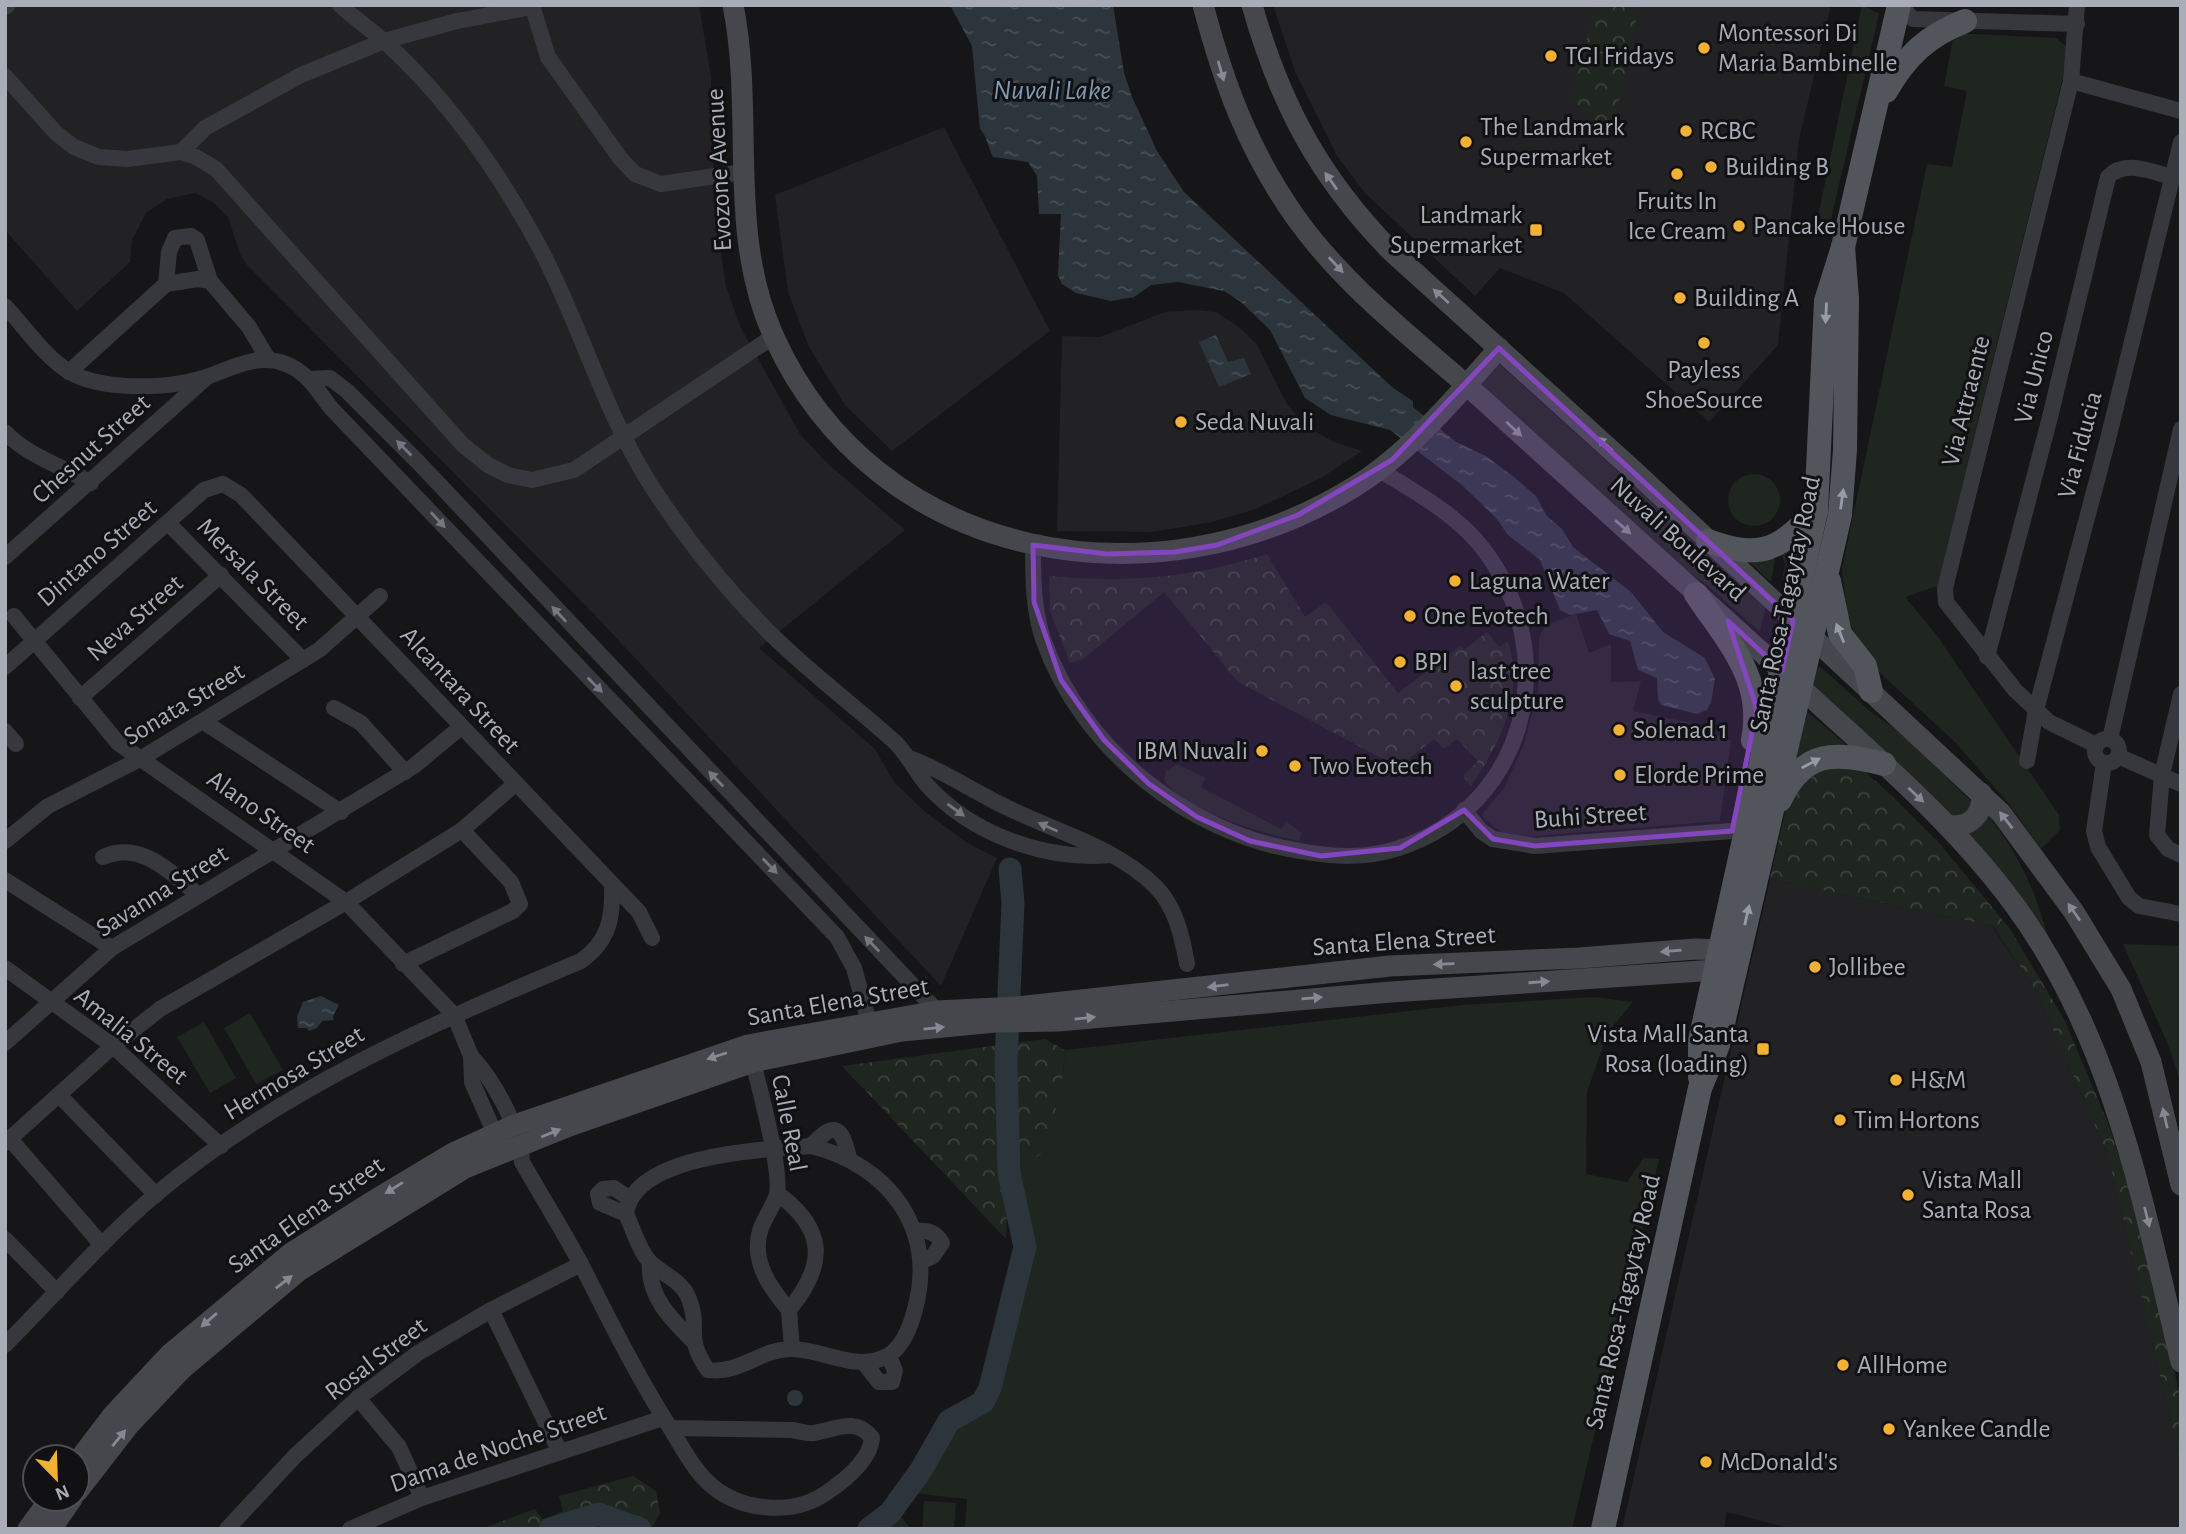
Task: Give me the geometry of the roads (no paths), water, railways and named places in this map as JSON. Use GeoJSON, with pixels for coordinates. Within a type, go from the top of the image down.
{"type":"FeatureCollection","features":[{"type":"Feature","properties":{"kind":"main road","name":"Santa Rosa-Tagaytay Road"},"geometry":{"type":"LineString","coordinates":[[1603,1529],[1700,1088],[1700,1041],[1724,954],[1763,839],[1801,628],[1816,511],[1826,302],[1843,247],[1899,5]]}},
{"type":"Feature","properties":{"kind":"main road"},"geometry":{"type":"LineString","coordinates":[[1874,113],[1895,75],[1919,46],[1934,34],[1965,21]]}},
{"type":"Feature","properties":{"kind":"main road","name":"Santa Rosa-Tagaytay Road"},"geometry":{"type":"LineString","coordinates":[[1801,628],[1828,566],[1844,486],[1847,299],[1843,247]]}},
{"type":"Feature","properties":{"kind":"main road"},"geometry":{"type":"LineString","coordinates":[[1708,541],[1736,549],[1766,550],[1788,538],[1816,511]]}},
{"type":"Feature","properties":{"kind":"main road"},"geometry":{"type":"LineString","coordinates":[[1828,566],[1840,634],[1865,666],[1871,691]]}},
{"type":"Feature","properties":{"kind":"main road"},"geometry":{"type":"LineString","coordinates":[[1696,594],[1742,662],[1755,697],[1756,723],[1719,886],[1724,954]]}},
{"type":"Feature","properties":{"kind":"main road","name":"Santa Rosa-Tagaytay Road"},"geometry":{"type":"LineString","coordinates":[[1724,954],[1762,757],[1790,678]]}},
{"type":"Feature","properties":{"kind":"main road"},"geometry":{"type":"LineString","coordinates":[[1763,839],[1789,782],[1810,762],[1832,755],[1884,764]]}},
{"type":"Feature","properties":{"kind":"main road"},"geometry":{"type":"LineString","coordinates":[[1741,793],[1762,757]]}},
{"type":"Feature","properties":{"kind":"street"},"geometry":{"type":"LineString","coordinates":[[340,5],[384,41],[460,125],[518,210],[541,251],[604,398],[624,437],[672,517],[739,600],[777,639],[912,760],[1110,855],[1156,887],[1176,917],[1187,964]]}},
{"type":"Feature","properties":{"kind":"street","name":"Evozone Avenue"},"geometry":{"type":"LineString","coordinates":[[733,5],[743,87],[744,209],[752,269],[774,337],[815,406],[854,450],[894,483],[954,517],[1032,545],[1057,551],[1121,554],[1175,552],[1217,545],[1319,506],[1380,470],[1435,416],[1495,345]]}},
{"type":"Feature","properties":{"kind":"street","name":"Nuvali Boulevard"},"geometry":{"type":"LineString","coordinates":[[1203,5],[1224,81],[1244,132],[1296,218],[1342,272],[1392,322],[1462,382],[1884,764],[1948,825],[2014,904],[2036,936],[2085,1024],[2119,1114],[2148,1221],[2181,1362]]}},
{"type":"Feature","properties":{"kind":"street","name":"Nuvali Boulevard"},"geometry":{"type":"LineString","coordinates":[[1252,5],[1275,78],[1291,115],[1331,182],[1357,216],[1391,251],[2001,813],[2074,912],[2121,989],[2151,1062],[2181,1185]]}},
{"type":"Feature","properties":{"kind":"street"},"geometry":{"type":"LineString","coordinates":[[1899,5],[1913,19],[2077,24]]}},
{"type":"Feature","properties":{"kind":"street","name":"Via Attraente"},"geometry":{"type":"LineString","coordinates":[[2077,5],[2071,81],[1945,588],[1946,602],[1987,656],[2036,710],[2049,722],[2103,742]]}},
{"type":"Feature","properties":{"kind":"street"},"geometry":{"type":"LineString","coordinates":[[181,152],[205,128],[301,75],[384,41],[457,21],[532,6],[548,57],[588,115],[635,174],[661,184],[743,173]]}},
{"type":"Feature","properties":{"kind":"street"},"geometry":{"type":"LineString","coordinates":[[5,76],[56,133],[74,147],[99,157],[127,159],[181,152],[205,161],[234,186],[463,445],[488,465],[508,475],[532,480],[574,470],[774,337]]}},
{"type":"Feature","properties":{"kind":"street"},"geometry":{"type":"LineString","coordinates":[[2071,81],[2181,111]]}},
{"type":"Feature","properties":{"kind":"street","name":"Via Fiducia"},"geometry":{"type":"LineString","coordinates":[[2027,761],[2036,710],[2181,142]]}},
{"type":"Feature","properties":{"kind":"street","name":"Via Unico"},"geometry":{"type":"LineString","coordinates":[[1987,656],[2049,421],[2108,177],[2116,168],[2130,167],[2173,177]]}},
{"type":"Feature","properties":{"kind":"street"},"geometry":{"type":"LineString","coordinates":[[166,284],[169,251],[175,238],[191,236],[197,240],[210,281],[248,327],[268,359]]}},
{"type":"Feature","properties":{"kind":"street"},"geometry":{"type":"LineString","coordinates":[[69,372],[166,284],[198,279],[210,281]]}},
{"type":"Feature","properties":{"kind":"street"},"geometry":{"type":"LineString","coordinates":[[5,306],[69,372],[94,381],[149,386],[208,377],[236,363],[268,359],[286,364],[310,379],[331,408],[837,937],[854,968],[869,1022]]}},
{"type":"Feature","properties":{"kind":"street","name":"Chesnut Street"},"geometry":{"type":"LineString","coordinates":[[5,557],[208,377]]}},
{"type":"Feature","properties":{"kind":"street"},"geometry":{"type":"LineString","coordinates":[[310,379],[330,378],[347,391],[937,1011]]}},
{"type":"Feature","properties":{"kind":"street"},"geometry":{"type":"LineString","coordinates":[[2181,429],[2103,742],[2118,746],[2111,760],[2094,831],[2098,848],[2129,898],[2139,906],[2181,914]]}},
{"type":"Feature","properties":{"kind":"street"},"geometry":{"type":"LineString","coordinates":[[5,432],[11,449],[91,483]]}},
{"type":"Feature","properties":{"kind":"street"},"geometry":{"type":"LineString","coordinates":[[1032,545],[1034,602],[1044,641],[1061,680],[1083,715],[1120,758],[1149,784],[1197,817],[1250,841],[1277,848],[1343,857],[1378,854],[1400,848],[1445,826],[1487,787],[1513,746],[1521,724],[1527,664],[1520,617],[1496,567],[1470,534],[1418,494],[1380,470]]}},
{"type":"Feature","properties":{"kind":"street","name":"Dintano Street"},"geometry":{"type":"LineString","coordinates":[[5,667],[204,490],[223,484]]}},
{"type":"Feature","properties":{"kind":"street","name":"Alcantara Street"},"geometry":{"type":"LineString","coordinates":[[223,484],[241,495],[639,912],[652,938]]}},
{"type":"Feature","properties":{"kind":"street","name":"Mersala Street"},"geometry":{"type":"LineString","coordinates":[[168,523],[303,660]]}},
{"type":"Feature","properties":{"kind":"street","name":"Neva Street"},"geometry":{"type":"LineString","coordinates":[[80,698],[221,575]]}},
{"type":"Feature","properties":{"kind":"street","name":"Sonata Street"},"geometry":{"type":"LineString","coordinates":[[5,841],[48,806],[140,759],[303,660],[334,639],[380,596]]}},
{"type":"Feature","properties":{"kind":"street","name":"Alano Street"},"geometry":{"type":"LineString","coordinates":[[14,616],[117,743],[346,902],[454,1014],[471,1056],[489,1075],[511,1144],[581,1264],[638,1377],[666,1423]]}},
{"type":"Feature","properties":{"kind":"street"},"geometry":{"type":"LineString","coordinates":[[563,653],[580,637]]}},
{"type":"Feature","properties":{"kind":"street"},"geometry":{"type":"LineString","coordinates":[[2181,694],[2162,775],[2157,835],[2168,849],[2181,855]]}},
{"type":"Feature","properties":{"kind":"street"},"geometry":{"type":"LineString","coordinates":[[334,708],[361,723],[405,772]]}},
{"type":"Feature","properties":{"kind":"street"},"geometry":{"type":"LineString","coordinates":[[204,722],[341,811]]}},
{"type":"Feature","properties":{"kind":"street","name":"Savanna Street"},"geometry":{"type":"LineString","coordinates":[[5,1043],[112,948],[405,772],[461,727]]}},
{"type":"Feature","properties":{"kind":"street"},"geometry":{"type":"LineString","coordinates":[[912,760],[926,784],[946,803],[1004,838],[1045,851],[1091,857],[1110,855]]}},
{"type":"Feature","properties":{"kind":"street"},"geometry":{"type":"LineString","coordinates":[[2111,760],[2162,775],[2181,784]]}},
{"type":"Feature","properties":{"kind":"street"},"geometry":{"type":"LineString","coordinates":[[102,1245],[8,1141],[113,1046],[179,996],[346,902],[462,830],[514,784]]}},
{"type":"Feature","properties":{"kind":"street"},"geometry":{"type":"LineString","coordinates":[[1948,825],[1959,826],[1974,819],[1982,804],[1981,793]]}},
{"type":"Feature","properties":{"kind":"street","name":"Buhi Street"},"geometry":{"type":"LineString","coordinates":[[1465,810],[1481,831],[1493,839],[1535,846],[1732,831]]}},
{"type":"Feature","properties":{"kind":"street"},"geometry":{"type":"LineString","coordinates":[[403,964],[513,911],[520,904],[519,894],[511,882],[462,830]]}},
{"type":"Feature","properties":{"kind":"street"},"geometry":{"type":"LineString","coordinates":[[103,856],[121,851],[145,854],[199,895]]}},
{"type":"Feature","properties":{"kind":"street"},"geometry":{"type":"LineString","coordinates":[[5,880],[112,948]]}},
{"type":"Feature","properties":{"kind":"street","name":"Hermosa Street"},"geometry":{"type":"LineString","coordinates":[[5,1345],[102,1245],[156,1195],[221,1146],[362,1058],[454,1014],[581,961],[595,951],[607,936],[612,920],[612,884]]}},
{"type":"Feature","properties":{"kind":"street","name":"Santa Elena Street"},"geometry":{"type":"LineString","coordinates":[[751,1054],[1004,1015],[1390,966],[1580,958],[1695,949],[1724,954]]}},
{"type":"Feature","properties":{"kind":"street","name":"Santa Elena Street"},"geometry":{"type":"LineString","coordinates":[[91,1444],[112,1416],[170,1354],[291,1253],[425,1168],[511,1144],[751,1054],[869,1022],[937,1011],[1058,1021],[1391,992],[1724,954]]}},
{"type":"Feature","properties":{"kind":"street"},"geometry":{"type":"LineString","coordinates":[[1390,966],[1391,992]]}},
{"type":"Feature","properties":{"kind":"street","name":"Amalia Street"},"geometry":{"type":"LineString","coordinates":[[5,968],[113,1046],[221,1146]]}},
{"type":"Feature","properties":{"kind":"street","name":"Calle Real"},"geometry":{"type":"LineString","coordinates":[[751,1054],[772,1148],[777,1194],[760,1231],[757,1254],[764,1275],[789,1310],[807,1288],[816,1258],[812,1233],[800,1210],[777,1194]]}},
{"type":"Feature","properties":{"kind":"street"},"geometry":{"type":"LineString","coordinates":[[59,1095],[156,1195]]}},
{"type":"Feature","properties":{"kind":"street","name":"Santa Elena Street"},"geometry":{"type":"LineString","coordinates":[[91,1474],[129,1425],[182,1369],[300,1269],[440,1181],[511,1144]]}},
{"type":"Feature","properties":{"kind":"street"},"geometry":{"type":"LineString","coordinates":[[811,1146],[849,1158],[888,1191],[907,1213],[915,1231],[922,1261],[920,1291],[902,1341],[889,1354],[865,1364],[792,1349],[771,1352],[737,1369],[709,1370],[692,1340],[665,1311],[653,1292],[650,1262],[628,1207],[640,1187],[693,1161],[772,1148],[811,1146]]}},
{"type":"Feature","properties":{"kind":"street"},"geometry":{"type":"LineString","coordinates":[[915,1231],[927,1230],[938,1235],[943,1243],[933,1256],[922,1261]]}},
{"type":"Feature","properties":{"kind":"street"},"geometry":{"type":"LineString","coordinates":[[5,1239],[57,1292]]}},
{"type":"Feature","properties":{"kind":"street"},"geometry":{"type":"LineString","coordinates":[[650,1262],[670,1275],[688,1296],[694,1317],[692,1340]]}},
{"type":"Feature","properties":{"kind":"street","name":"Rosal Street"},"geometry":{"type":"LineString","coordinates":[[227,1529],[295,1456],[358,1398],[418,1353],[491,1310],[581,1264]]}},
{"type":"Feature","properties":{"kind":"street"},"geometry":{"type":"LineString","coordinates":[[491,1310],[560,1452]]}},
{"type":"Feature","properties":{"kind":"street"},"geometry":{"type":"LineString","coordinates":[[789,1310],[792,1349]]}},
{"type":"Feature","properties":{"kind":"street"},"geometry":{"type":"LineString","coordinates":[[865,1364],[879,1382],[892,1382],[895,1371],[889,1354]]}},
{"type":"Feature","properties":{"kind":"street"},"geometry":{"type":"LineString","coordinates":[[358,1398],[399,1447],[422,1499]]}},
{"type":"Feature","properties":{"kind":"street","name":"Dama de Noche Street"},"geometry":{"type":"LineString","coordinates":[[350,1529],[422,1499],[560,1452],[666,1423],[807,1433],[848,1425],[867,1431],[872,1438],[866,1455],[846,1480],[820,1497],[793,1507],[766,1507],[736,1502],[711,1486],[690,1461],[666,1423]]}},
{"type":"Feature","properties":{"kind":"street"},"geometry":{"type":"LineString","coordinates":[[28,1529],[40,1513]]}},
{"type":"Feature","properties":{"kind":"street"},"geometry":{"type":"LineString","coordinates":[[51,1529],[62,1513]]}},
{"type":"Feature","properties":{"kind":"water","name":"Nuvali Lake"},"geometry":{"type":"Polygon","coordinates":[[[950,5],[1113,5],[1124,73],[1132,97],[1157,151],[1184,192],[1393,388],[1413,401],[1413,407],[1456,442],[1486,456],[1536,496],[1547,516],[1562,529],[1573,547],[1631,592],[1663,632],[1705,658],[1715,679],[1707,710],[1697,714],[1661,705],[1657,678],[1638,670],[1630,641],[1609,634],[1597,610],[1570,615],[1560,610],[1540,560],[1508,535],[1496,518],[1463,486],[1390,430],[1331,415],[1305,398],[1270,330],[1241,302],[1224,291],[1178,282],[1151,285],[1134,297],[1111,301],[1076,293],[1062,284],[1058,275],[1061,214],[1039,214],[1037,176],[1028,162],[993,157],[980,129],[972,46],[950,5]]]}},
{"type":"Feature","properties":{"kind":"water"},"geometry":{"type":"Polygon","coordinates":[[[1216,335],[1228,362],[1244,358],[1251,374],[1219,387],[1199,342],[1216,335]]]}},
{"type":"Feature","properties":{"kind":"water"},"geometry":{"type":"Polygon","coordinates":[[[321,996],[339,1005],[333,1016],[334,1020],[322,1021],[317,1028],[309,1031],[307,1028],[298,1028],[297,1017],[303,1002],[321,996]]]}},
{"type":"Feature","properties":{"kind":"water"},"geometry":{"type":"Polygon","coordinates":[[[792,1390],[798,1390],[803,1398],[801,1404],[792,1406],[787,1401],[787,1395],[792,1390]]]}},
{"type":"Feature","properties":{"kind":"waterway"},"geometry":{"type":"LineString","coordinates":[[869,1529],[890,1513],[921,1470],[949,1421],[983,1402],[990,1388],[1025,1247],[1009,1173],[1006,1062],[1013,903],[1010,869]]}},
{"type":"Feature","properties":{"kind":"waterway"},"geometry":{"type":"LineString","coordinates":[[550,1529],[599,1514],[640,1529]]}},
{"type":"Feature","properties":{"kind":"place","name":"Montessori Di Maria Bambinelle"},"geometry":{"type":"Point","coordinates":[1704,48]}},
{"type":"Feature","properties":{"kind":"place","name":"TGI Fridays"},"geometry":{"type":"Point","coordinates":[1551,56]}},
{"type":"Feature","properties":{"kind":"place","name":"RCBC"},"geometry":{"type":"Point","coordinates":[1686,131]}},
{"type":"Feature","properties":{"kind":"place","name":"The Landmark Supermarket"},"geometry":{"type":"Point","coordinates":[1466,142]}},
{"type":"Feature","properties":{"kind":"place","name":"Building B"},"geometry":{"type":"Point","coordinates":[1711,167]}},
{"type":"Feature","properties":{"kind":"place","name":"Fruits In Ice Cream"},"geometry":{"type":"Point","coordinates":[1677,174]}},
{"type":"Feature","properties":{"kind":"place","name":"Pancake House"},"geometry":{"type":"Point","coordinates":[1739,226]}},
{"type":"Feature","properties":{"kind":"place","name":"Landmark Supermarket"},"geometry":{"type":"Point","coordinates":[1536,230]}},
{"type":"Feature","properties":{"kind":"place","name":"Building A"},"geometry":{"type":"Point","coordinates":[1680,298]}},
{"type":"Feature","properties":{"kind":"place","name":"Payless ShoeSource"},"geometry":{"type":"Point","coordinates":[1704,343]}},
{"type":"Feature","properties":{"kind":"place","name":"Seda Nuvali"},"geometry":{"type":"Point","coordinates":[1181,422]}},
{"type":"Feature","properties":{"kind":"place","name":"Laguna Water"},"geometry":{"type":"Point","coordinates":[1455,581]}},
{"type":"Feature","properties":{"kind":"place","name":"One Evotech"},"geometry":{"type":"Point","coordinates":[1410,616]}},
{"type":"Feature","properties":{"kind":"place","name":"BPI"},"geometry":{"type":"Point","coordinates":[1400,662]}},
{"type":"Feature","properties":{"kind":"place","name":"last tree sculpture"},"geometry":{"type":"Point","coordinates":[1456,686]}},
{"type":"Feature","properties":{"kind":"place","name":"Solenad 1"},"geometry":{"type":"Point","coordinates":[1619,730]}},
{"type":"Feature","properties":{"kind":"place","name":"IBM Nuvali"},"geometry":{"type":"Point","coordinates":[1262,751]}},
{"type":"Feature","properties":{"kind":"place","name":"Two Evotech"},"geometry":{"type":"Point","coordinates":[1295,766]}},
{"type":"Feature","properties":{"kind":"place","name":"Elorde Prime"},"geometry":{"type":"Point","coordinates":[1620,775]}},
{"type":"Feature","properties":{"kind":"place","name":"Jollibee"},"geometry":{"type":"Point","coordinates":[1815,967]}},
{"type":"Feature","properties":{"kind":"place","name":"Vista Mall Santa Rosa (loading)"},"geometry":{"type":"Point","coordinates":[1763,1049]}},
{"type":"Feature","properties":{"kind":"place","name":"H&M"},"geometry":{"type":"Point","coordinates":[1896,1080]}},
{"type":"Feature","properties":{"kind":"place","name":"Tim Hortons"},"geometry":{"type":"Point","coordinates":[1840,1120]}},
{"type":"Feature","properties":{"kind":"place","name":"Vista Mall Santa Rosa"},"geometry":{"type":"Point","coordinates":[1908,1195]}},
{"type":"Feature","properties":{"kind":"place","name":"AllHome"},"geometry":{"type":"Point","coordinates":[1843,1365]}},
{"type":"Feature","properties":{"kind":"place","name":"Yankee Candle"},"geometry":{"type":"Point","coordinates":[1889,1429]}},
{"type":"Feature","properties":{"kind":"place","name":"McDonald's"},"geometry":{"type":"Point","coordinates":[1706,1462]}}]}
